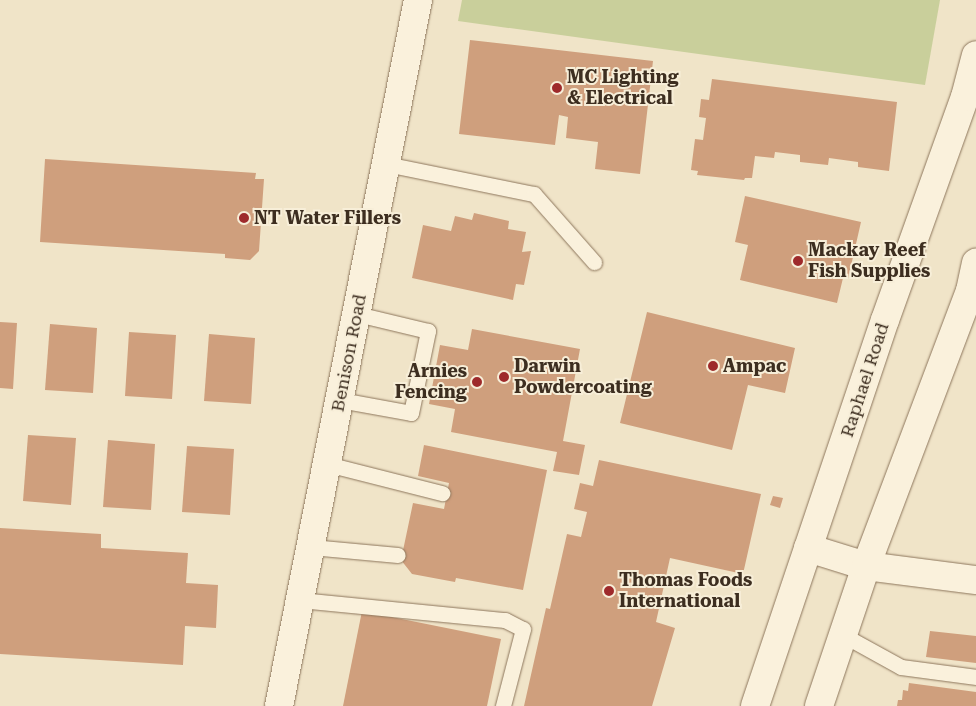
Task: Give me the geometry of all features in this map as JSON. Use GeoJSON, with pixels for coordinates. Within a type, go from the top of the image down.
{"type":"FeatureCollection","features":[{"type":"Feature","properties":{"kind":"street","name":"Benison Road"},"geometry":{"type":"LineString","coordinates":[[280,706],[418,0]]}},
{"type":"Feature","properties":{"kind":"street","name":"Raphael Road"},"geometry":{"type":"LineString","coordinates":[[755,706],[885,320],[965,97],[976,55]]}},
{"type":"Feature","properties":{"kind":"street"},"geometry":{"type":"LineString","coordinates":[[819,706],[866,566],[970,291],[976,263]]}},
{"type":"Feature","properties":{"kind":"street"},"geometry":{"type":"LineString","coordinates":[[808,548],[866,566],[976,580]]}},
{"type":"Feature","properties":{"kind":"lane"},"geometry":{"type":"LineString","coordinates":[[386,164],[534,194],[594,262]]}},
{"type":"Feature","properties":{"kind":"lane"},"geometry":{"type":"LineString","coordinates":[[340,400],[411,413],[428,331],[356,314]]}},
{"type":"Feature","properties":{"kind":"lane"},"geometry":{"type":"LineString","coordinates":[[327,464],[442,493]]}},
{"type":"Feature","properties":{"kind":"lane"},"geometry":{"type":"LineString","coordinates":[[311,547],[398,555]]}},
{"type":"Feature","properties":{"kind":"lane"},"geometry":{"type":"LineString","coordinates":[[300,600],[505,620],[522,629],[503,706]]}},
{"type":"Feature","properties":{"kind":"lane"},"geometry":{"type":"LineString","coordinates":[[843,635],[901,667],[976,677]]}},
{"type":"Feature","properties":{"kind":"green space"},"geometry":{"type":"Polygon","coordinates":[[[462,0],[940,0],[925,85],[458,21],[462,0]]]}},
{"type":"Feature","properties":{"kind":"building","name":"MC Lighting & Electrical"},"geometry":{"type":"Polygon","coordinates":[[[470,40],[653,61],[640,174],[595,169],[598,142],[566,138],[568,117],[559,115],[555,145],[459,134],[470,40]]]}},
{"type":"Feature","properties":{"kind":"building"},"geometry":{"type":"Polygon","coordinates":[[[712,79],[897,102],[889,171],[858,167],[858,162],[829,158],[828,165],[800,162],[800,155],[775,152],[774,158],[755,156],[752,178],[745,178],[744,180],[697,175],[698,171],[691,170],[695,139],[703,140],[706,118],[699,117],[701,99],[709,100],[712,79]]]}},
{"type":"Feature","properties":{"kind":"building"},"geometry":{"type":"Polygon","coordinates":[[[45,159],[256,173],[255,179],[264,179],[259,251],[250,260],[225,258],[225,254],[40,242],[45,159]]]}},
{"type":"Feature","properties":{"kind":"building","name":"Mackay Reef Fish Supplies"},"geometry":{"type":"Polygon","coordinates":[[[745,196],[861,222],[848,279],[843,278],[837,303],[740,280],[748,245],[735,242],[745,196]]]}},
{"type":"Feature","properties":{"kind":"building"},"geometry":{"type":"Polygon","coordinates":[[[474,213],[509,221],[508,229],[526,232],[522,252],[531,251],[524,285],[516,284],[513,300],[412,278],[423,225],[451,231],[455,216],[472,220],[474,213]]]}},
{"type":"Feature","properties":{"kind":"building","name":"Ampac"},"geometry":{"type":"Polygon","coordinates":[[[647,312],[795,348],[785,393],[748,385],[732,450],[620,423],[647,312]]]}},
{"type":"Feature","properties":{"kind":"building"},"geometry":{"type":"Polygon","coordinates":[[[0,322],[17,323],[13,389],[0,388],[0,322]]]}},
{"type":"Feature","properties":{"kind":"building"},"geometry":{"type":"Polygon","coordinates":[[[50,324],[97,328],[93,393],[45,390],[50,324]]]}},
{"type":"Feature","properties":{"kind":"building","name":"Darwin Powdercoating"},"geometry":{"type":"Polygon","coordinates":[[[472,329],[580,349],[563,441],[585,445],[579,475],[553,471],[557,452],[451,432],[455,409],[429,404],[440,345],[468,350],[472,329]]]}},
{"type":"Feature","properties":{"kind":"building"},"geometry":{"type":"Polygon","coordinates":[[[129,332],[176,335],[172,399],[125,396],[129,332]]]}},
{"type":"Feature","properties":{"kind":"building"},"geometry":{"type":"Polygon","coordinates":[[[209,334],[255,338],[251,404],[204,401],[209,334]]]}},
{"type":"Feature","properties":{"kind":"building"},"geometry":{"type":"Polygon","coordinates":[[[28,435],[76,438],[71,505],[23,501],[28,435]]]}},
{"type":"Feature","properties":{"kind":"building"},"geometry":{"type":"Polygon","coordinates":[[[108,440],[155,444],[151,510],[103,507],[108,440]]]}},
{"type":"Feature","properties":{"kind":"building"},"geometry":{"type":"Polygon","coordinates":[[[424,445],[547,470],[523,590],[456,578],[455,582],[412,574],[401,560],[413,503],[444,509],[449,483],[418,476],[424,445]]]}},
{"type":"Feature","properties":{"kind":"building"},"geometry":{"type":"Polygon","coordinates":[[[187,446],[234,449],[230,515],[182,512],[187,446]]]}},
{"type":"Feature","properties":{"kind":"building","name":"Thomas Foods International"},"geometry":{"type":"Polygon","coordinates":[[[599,460],[761,494],[743,574],[670,558],[656,622],[675,628],[652,706],[524,706],[546,608],[550,609],[567,534],[581,537],[587,512],[574,509],[580,483],[593,486],[599,460]]]}},
{"type":"Feature","properties":{"kind":"building"},"geometry":{"type":"Polygon","coordinates":[[[773,496],[783,498],[780,508],[770,505],[773,496]]]}},
{"type":"Feature","properties":{"kind":"building"},"geometry":{"type":"Polygon","coordinates":[[[0,528],[101,534],[101,548],[188,553],[186,583],[218,585],[216,628],[185,626],[183,665],[0,654],[0,528]]]}},
{"type":"Feature","properties":{"kind":"building"},"geometry":{"type":"Polygon","coordinates":[[[362,611],[501,639],[487,706],[343,706],[362,611]]]}},
{"type":"Feature","properties":{"kind":"building"},"geometry":{"type":"Polygon","coordinates":[[[930,631],[976,636],[976,663],[926,657],[930,631]]]}},
{"type":"Feature","properties":{"kind":"building"},"geometry":{"type":"Polygon","coordinates":[[[909,683],[976,692],[976,706],[897,706],[898,700],[902,700],[903,690],[908,691],[909,683]]]}},
{"type":"Feature","properties":{"kind":"place","name":"MC Lighting & Electrical"},"geometry":{"type":"Point","coordinates":[557,88]}},
{"type":"Feature","properties":{"kind":"place","name":"NT Water Fillers"},"geometry":{"type":"Point","coordinates":[244,218]}},
{"type":"Feature","properties":{"kind":"place","name":"Mackay Reef Fish Supplies"},"geometry":{"type":"Point","coordinates":[798,261]}},
{"type":"Feature","properties":{"kind":"place","name":"Ampac"},"geometry":{"type":"Point","coordinates":[713,366]}},
{"type":"Feature","properties":{"kind":"place","name":"Darwin Powdercoating"},"geometry":{"type":"Point","coordinates":[504,377]}},
{"type":"Feature","properties":{"kind":"place","name":"Arnies Fencing"},"geometry":{"type":"Point","coordinates":[477,382]}},
{"type":"Feature","properties":{"kind":"place","name":"Thomas Foods International"},"geometry":{"type":"Point","coordinates":[609,591]}}]}
